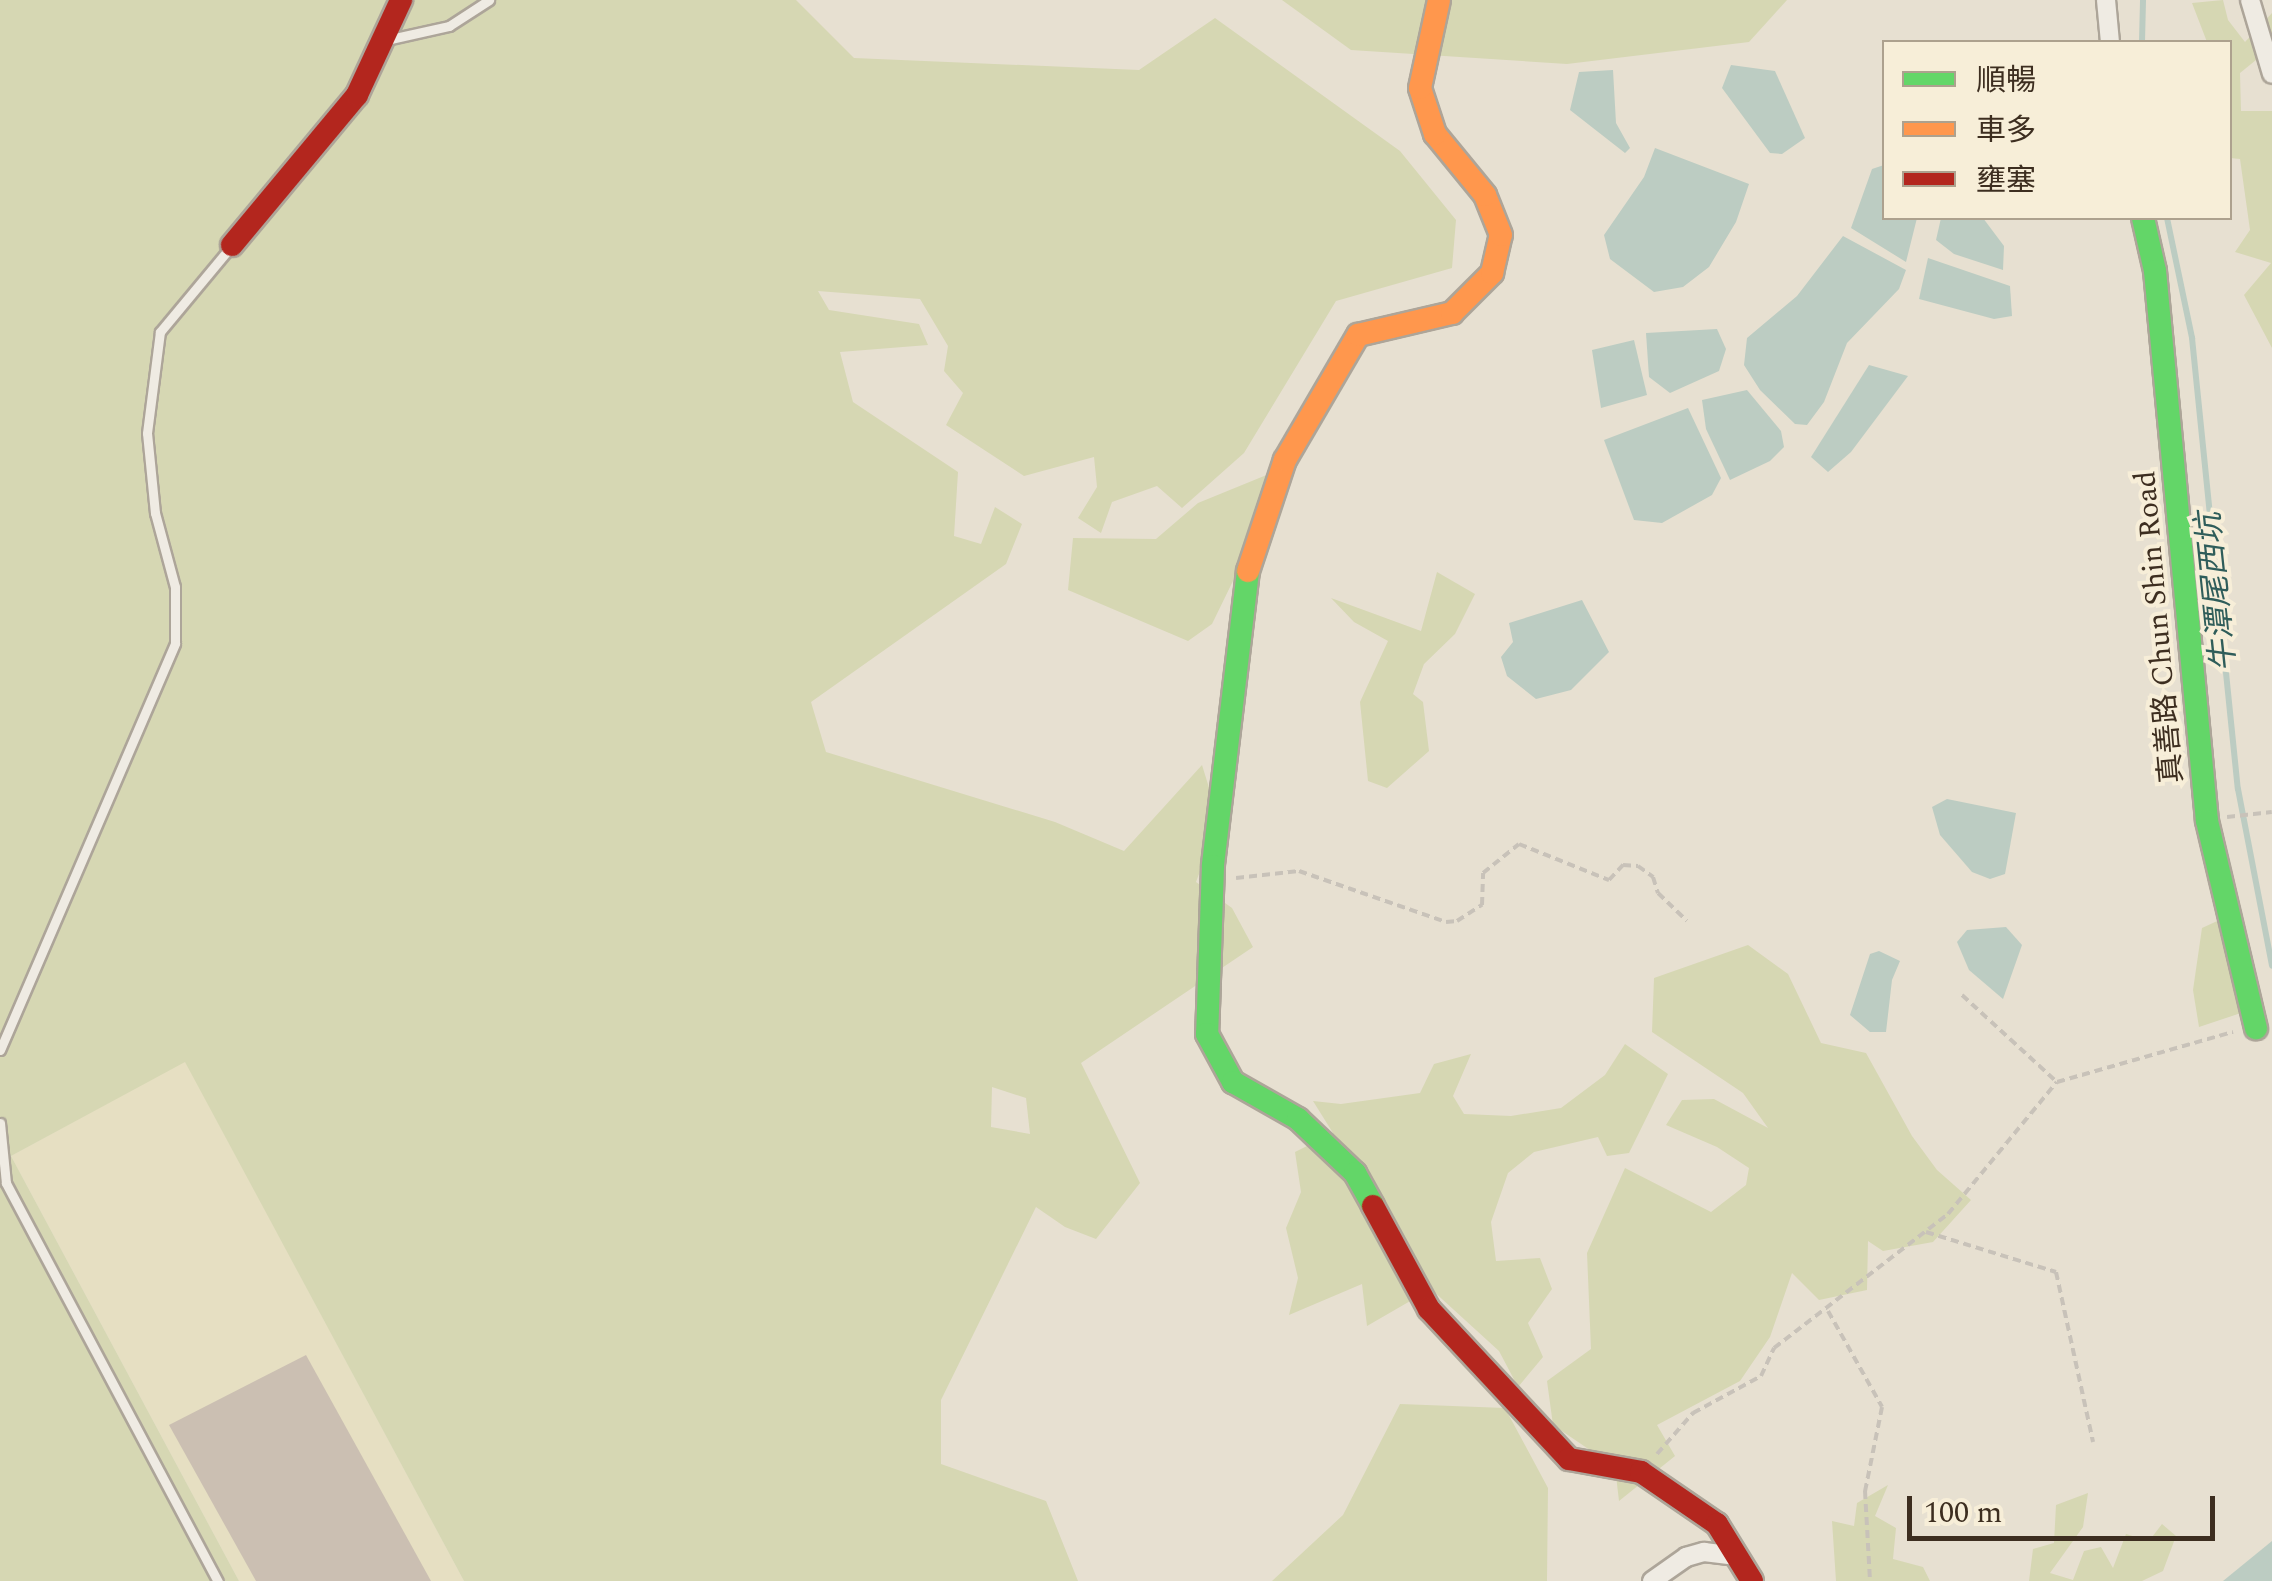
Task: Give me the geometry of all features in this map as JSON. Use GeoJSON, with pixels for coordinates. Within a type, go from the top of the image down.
{"type":"FeatureCollection","features":[{"type":"Feature","properties":{"kind":"street"},"geometry":{"type":"LineString","coordinates":[[232,245],[358,95],[401,0]]}},
{"type":"Feature","properties":{"kind":"street"},"geometry":{"type":"LineString","coordinates":[[1439,0],[1420,88],[1435,134],[1485,195],[1501,236],[1492,273],[1452,313],[1358,335],[1284,460],[1244,583],[1212,882],[1207,1034],[1232,1082],[1298,1119],[1355,1173],[1429,1309],[1570,1458],[1641,1472],[1716,1524],[1752,1581]]}},
{"type":"Feature","properties":{"kind":"street"},"geometry":{"type":"LineString","coordinates":[[2106,0],[2110,40]]}},
{"type":"Feature","properties":{"kind":"street"},"geometry":{"type":"LineString","coordinates":[[2250,0],[2272,74]]}},
{"type":"Feature","properties":{"kind":"street","name":"真善路 Chun Shin Road"},"geometry":{"type":"LineString","coordinates":[[2143,220],[2156,271],[2208,821],[2256,1028]]}},
{"type":"Feature","properties":{"kind":"street"},"geometry":{"type":"LineString","coordinates":[[1652,1581],[1686,1558],[1704,1552],[1737,1556]]}},
{"type":"Feature","properties":{"kind":"lane"},"geometry":{"type":"LineString","coordinates":[[385,40],[449,26],[489,0]]}},
{"type":"Feature","properties":{"kind":"lane"},"geometry":{"type":"LineString","coordinates":[[0,1050],[175,643],[175,588],[154,513],[147,433],[160,332],[232,245]]}},
{"type":"Feature","properties":{"kind":"lane"},"geometry":{"type":"LineString","coordinates":[[0,1123],[6,1182],[218,1581]]}},
{"type":"Feature","properties":{"kind":"path"},"geometry":{"type":"LineString","coordinates":[[2221,818],[2272,812]]}},
{"type":"Feature","properties":{"kind":"path"},"geometry":{"type":"LineString","coordinates":[[1212,882],[1299,871],[1446,922],[1457,921],[1482,905],[1482,872],[1520,844],[1609,880],[1623,865],[1638,866],[1653,876],[1658,892],[1687,921]]}},
{"type":"Feature","properties":{"kind":"path"},"geometry":{"type":"LineString","coordinates":[[1962,996],[2057,1082]]}},
{"type":"Feature","properties":{"kind":"path"},"geometry":{"type":"LineString","coordinates":[[1641,1472],[1693,1414],[1761,1376],[1774,1348],[1828,1311],[1948,1214],[2057,1082],[2209,1036],[2256,1028]]}},
{"type":"Feature","properties":{"kind":"path"},"geometry":{"type":"LineString","coordinates":[[1926,1232],[2056,1272],[2093,1442]]}},
{"type":"Feature","properties":{"kind":"path"},"geometry":{"type":"LineString","coordinates":[[1828,1311],[1882,1407],[1865,1490],[1870,1581]]}},
{"type":"Feature","properties":{"kind":"shaded area"},"geometry":{"type":"Polygon","coordinates":[[[1731,65],[1775,71],[1805,138],[1782,154],[1770,153],[1722,88],[1731,65]]]}},
{"type":"Feature","properties":{"kind":"shaded area"},"geometry":{"type":"Polygon","coordinates":[[[1613,70],[1616,123],[1630,148],[1625,153],[1570,110],[1579,72],[1613,70]]]}},
{"type":"Feature","properties":{"kind":"shaded area"},"geometry":{"type":"Polygon","coordinates":[[[1655,148],[1749,184],[1736,222],[1709,267],[1683,287],[1654,292],[1610,259],[1604,235],[1644,177],[1655,148]]]}},
{"type":"Feature","properties":{"kind":"shaded area"},"geometry":{"type":"Polygon","coordinates":[[[1882,166],[1882,220],[1916,220],[1906,262],[1851,228],[1872,169],[1882,166]]]}},
{"type":"Feature","properties":{"kind":"shaded area"},"geometry":{"type":"Polygon","coordinates":[[[1941,220],[1984,220],[2004,246],[2003,270],[1954,254],[1936,240],[1941,220]]]}},
{"type":"Feature","properties":{"kind":"shaded area"},"geometry":{"type":"Polygon","coordinates":[[[1843,236],[1906,270],[1899,289],[1847,343],[1824,402],[1807,425],[1795,424],[1760,390],[1744,365],[1747,338],[1797,296],[1843,236]]]}},
{"type":"Feature","properties":{"kind":"shaded area"},"geometry":{"type":"Polygon","coordinates":[[[1928,258],[2010,286],[2012,316],[1994,319],[1919,299],[1928,258]]]}},
{"type":"Feature","properties":{"kind":"shaded area"},"geometry":{"type":"Polygon","coordinates":[[[1717,329],[1726,349],[1719,371],[1670,393],[1649,377],[1646,333],[1717,329]]]}},
{"type":"Feature","properties":{"kind":"shaded area"},"geometry":{"type":"Polygon","coordinates":[[[1634,340],[1647,395],[1601,408],[1592,350],[1634,340]]]}},
{"type":"Feature","properties":{"kind":"shaded area"},"geometry":{"type":"Polygon","coordinates":[[[1869,365],[1908,376],[1851,452],[1828,472],[1811,457],[1869,365]]]}},
{"type":"Feature","properties":{"kind":"shaded area"},"geometry":{"type":"Polygon","coordinates":[[[1747,390],[1781,431],[1784,447],[1770,461],[1730,480],[1706,429],[1702,400],[1747,390]]]}},
{"type":"Feature","properties":{"kind":"shaded area"},"geometry":{"type":"Polygon","coordinates":[[[1688,408],[1721,478],[1712,495],[1662,523],[1634,520],[1604,440],[1688,408]]]}},
{"type":"Feature","properties":{"kind":"shaded area"},"geometry":{"type":"Polygon","coordinates":[[[1582,600],[1609,652],[1571,690],[1536,699],[1507,676],[1501,657],[1513,642],[1509,623],[1582,600]]]}},
{"type":"Feature","properties":{"kind":"shaded area"},"geometry":{"type":"Polygon","coordinates":[[[1947,799],[2016,813],[2005,874],[1990,879],[1972,872],[1940,835],[1932,807],[1947,799]]]}},
{"type":"Feature","properties":{"kind":"shaded area"},"geometry":{"type":"Polygon","coordinates":[[[2006,927],[2022,945],[2003,999],[1969,970],[1957,942],[1967,930],[2006,927]]]}},
{"type":"Feature","properties":{"kind":"shaded area"},"geometry":{"type":"Polygon","coordinates":[[[1879,951],[1900,961],[1892,980],[1886,1032],[1870,1032],[1850,1015],[1870,954],[1879,951]]]}},
{"type":"Feature","properties":{"kind":"shaded area"},"geometry":{"type":"Polygon","coordinates":[[[185,1061],[464,1581],[239,1581],[11,1156],[185,1061]]]}},
{"type":"Feature","properties":{"kind":"shaded area"},"geometry":{"type":"Polygon","coordinates":[[[2272,1541],[2272,1581],[2223,1581],[2272,1541]]]}},
{"type":"Feature","properties":{"kind":"green space"},"geometry":{"type":"Polygon","coordinates":[[[0,0],[796,0],[854,58],[1139,70],[1215,18],[1400,151],[1456,220],[1452,268],[1336,301],[1244,453],[1182,508],[1157,486],[1112,502],[1101,533],[1078,518],[1097,487],[1094,457],[1024,476],[946,425],[963,393],[944,371],[948,346],[920,299],[818,291],[829,310],[919,324],[928,345],[840,352],[853,402],[958,472],[954,536],[981,544],[995,507],[1022,524],[1006,564],[811,702],[826,752],[1055,822],[1124,851],[1202,765],[1219,820],[1196,882],[1232,908],[1253,947],[1081,1063],[1140,1183],[1096,1239],[1065,1227],[1036,1207],[941,1400],[941,1464],[1046,1501],[1078,1581],[464,1581],[185,1062],[11,1156],[239,1581],[0,1581],[0,0]],[[992,1087],[991,1127],[1030,1134],[1026,1098],[992,1087]]]}},
{"type":"Feature","properties":{"kind":"green space"},"geometry":{"type":"Polygon","coordinates":[[[1282,0],[1787,0],[1749,42],[1567,64],[1351,50],[1282,0]]]}},
{"type":"Feature","properties":{"kind":"green space"},"geometry":{"type":"Polygon","coordinates":[[[2223,0],[2228,20],[2245,42],[2272,13],[2272,47],[2240,73],[2241,111],[2272,111],[2272,348],[2244,295],[2271,263],[2235,252],[2250,230],[2240,159],[2232,158],[2232,40],[2206,40],[2192,3],[2223,0]]]}},
{"type":"Feature","properties":{"kind":"green space"},"geometry":{"type":"Polygon","coordinates":[[[1269,474],[1251,544],[1212,624],[1188,641],[1068,590],[1073,538],[1156,539],[1198,503],[1269,474]]]}},
{"type":"Feature","properties":{"kind":"green space"},"geometry":{"type":"Polygon","coordinates":[[[1437,572],[1475,594],[1455,634],[1424,664],[1413,694],[1423,702],[1429,751],[1387,788],[1368,781],[1360,702],[1388,641],[1354,622],[1331,598],[1421,631],[1437,572]]]}},
{"type":"Feature","properties":{"kind":"green space"},"geometry":{"type":"Polygon","coordinates":[[[2239,911],[2259,1007],[2199,1027],[2193,990],[2202,928],[2239,911]]]}},
{"type":"Feature","properties":{"kind":"green space"},"geometry":{"type":"Polygon","coordinates":[[[1748,945],[1788,974],[1821,1043],[1866,1053],[1912,1136],[1937,1170],[1971,1200],[1933,1242],[1883,1251],[1868,1241],[1867,1290],[1819,1300],[1792,1273],[1770,1337],[1740,1381],[1657,1425],[1675,1456],[1619,1501],[1615,1467],[1553,1425],[1547,1381],[1591,1349],[1587,1253],[1625,1168],[1711,1212],[1746,1185],[1749,1168],[1717,1147],[1666,1125],[1682,1100],[1714,1099],[1768,1128],[1743,1093],[1652,1032],[1654,978],[1748,945]]]}},
{"type":"Feature","properties":{"kind":"green space"},"geometry":{"type":"Polygon","coordinates":[[[1625,1044],[1668,1074],[1629,1153],[1607,1156],[1598,1137],[1534,1152],[1508,1173],[1491,1222],[1496,1261],[1540,1258],[1552,1289],[1528,1323],[1543,1357],[1518,1387],[1499,1351],[1431,1289],[1367,1326],[1362,1284],[1289,1315],[1298,1278],[1286,1228],[1301,1192],[1295,1152],[1333,1133],[1313,1101],[1341,1104],[1420,1093],[1434,1064],[1471,1054],[1453,1096],[1464,1114],[1511,1116],[1561,1108],[1605,1075],[1625,1044]]]}},
{"type":"Feature","properties":{"kind":"green space"},"geometry":{"type":"Polygon","coordinates":[[[1400,1404],[1505,1408],[1548,1488],[1547,1581],[1272,1581],[1343,1515],[1400,1404]]]}},
{"type":"Feature","properties":{"kind":"green space"},"geometry":{"type":"Polygon","coordinates":[[[1888,1485],[1875,1516],[1896,1528],[1893,1559],[1923,1567],[1930,1581],[1836,1581],[1832,1521],[1854,1526],[1857,1503],[1888,1485]]]}},
{"type":"Feature","properties":{"kind":"green space"},"geometry":{"type":"Polygon","coordinates":[[[2088,1493],[2083,1527],[2050,1573],[2073,1580],[2084,1551],[2101,1547],[2113,1568],[2126,1534],[2149,1541],[2162,1524],[2176,1536],[2163,1571],[2142,1581],[2029,1581],[2033,1549],[2054,1543],[2056,1505],[2088,1493]]]}},
{"type":"Feature","properties":{"kind":"building"},"geometry":{"type":"Polygon","coordinates":[[[306,1355],[431,1581],[256,1581],[169,1425],[306,1355]]]}},
{"type":"Feature","properties":{"kind":"waterway","name":"牛潭尾西坑"},"geometry":{"type":"LineString","coordinates":[[2142,40],[2143,0]]}},
{"type":"Feature","properties":{"kind":"waterway","name":"牛潭尾西坑"},"geometry":{"type":"LineString","coordinates":[[2167,220],[2192,338],[2238,789],[2272,966]]}},
{"type":"Feature","properties":{"kind":"traffic: fast"},"geometry":{"type":"LineString","coordinates":[[2143,220],[2155,271],[2207,821],[2256,1028]]}},
{"type":"Feature","properties":{"kind":"traffic: fast"},"geometry":{"type":"LineString","coordinates":[[1248,571],[1213,866],[1207,1034],[1233,1082],[1298,1119],[1355,1173],[1373,1206]]}},
{"type":"Feature","properties":{"kind":"traffic: slow"},"geometry":{"type":"LineString","coordinates":[[1248,571],[1285,460],[1358,335],[1452,313],[1492,273],[1501,235],[1485,195],[1435,134],[1420,88],[1439,0]]}},
{"type":"Feature","properties":{"kind":"traffic: jam"},"geometry":{"type":"LineString","coordinates":[[232,245],[357,95],[401,0]]}},
{"type":"Feature","properties":{"kind":"traffic: jam"},"geometry":{"type":"LineString","coordinates":[[1373,1206],[1429,1309],[1569,1459],[1641,1472],[1717,1524],[1752,1581]]}}]}
